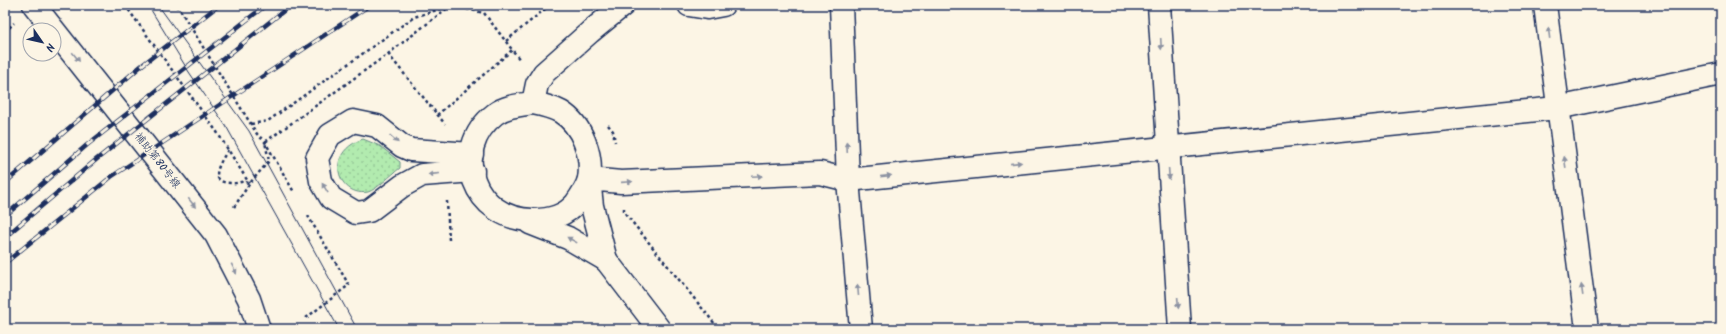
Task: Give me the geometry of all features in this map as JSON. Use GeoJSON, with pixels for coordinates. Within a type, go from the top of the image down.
{"type":"FeatureCollection","features":[{"type":"Feature","properties":{"kind":"street","name":"補助第80号線"},"geometry":{"type":"LineString","coordinates":[[34,5],[216,235],[249,299],[259,329]]}},
{"type":"Feature","properties":{"kind":"street"},"geometry":{"type":"LineString","coordinates":[[533,103],[537,84],[544,73],[623,5]]}},
{"type":"Feature","properties":{"kind":"street"},"geometry":{"type":"LineString","coordinates":[[689,5],[707,8],[722,5]]}},
{"type":"Feature","properties":{"kind":"street"},"geometry":{"type":"LineString","coordinates":[[841,5],[848,180],[861,329]]}},
{"type":"Feature","properties":{"kind":"street"},"geometry":{"type":"LineString","coordinates":[[1159,5],[1167,148],[1180,329]]}},
{"type":"Feature","properties":{"kind":"street"},"geometry":{"type":"LineString","coordinates":[[1545,5],[1557,108],[1587,329]]}},
{"type":"Feature","properties":{"kind":"street"},"geometry":{"type":"LineString","coordinates":[[589,179],[621,182],[820,173],[848,180],[1557,108],[1721,76]]}},
{"type":"Feature","properties":{"kind":"street"},"geometry":{"type":"LineString","coordinates":[[589,179],[580,197],[569,210],[551,220],[522,220],[511,218],[496,210],[483,198],[475,183],[472,163],[473,148],[480,131],[496,114],[516,105],[533,103],[550,107],[562,112],[582,134],[586,146],[592,206],[606,260]]}},
{"type":"Feature","properties":{"kind":"street"},"geometry":{"type":"LineString","coordinates":[[353,121],[378,126],[402,146],[412,150],[472,163],[422,175],[402,186],[369,211],[356,213],[331,198],[321,181],[317,158],[330,135],[353,121]]}},
{"type":"Feature","properties":{"kind":"street"},"geometry":{"type":"LineString","coordinates":[[522,220],[568,238],[606,260],[659,329]]}},
{"type":"Feature","properties":{"kind":"path"},"geometry":{"type":"LineString","coordinates":[[125,5],[217,132],[250,184],[240,181],[233,184],[225,183],[218,178],[216,172],[218,164],[228,150]]}},
{"type":"Feature","properties":{"kind":"path"},"geometry":{"type":"LineString","coordinates":[[177,5],[257,134],[265,142]]}},
{"type":"Feature","properties":{"kind":"path"},"geometry":{"type":"LineString","coordinates":[[506,41],[550,5]]}},
{"type":"Feature","properties":{"kind":"path"},"geometry":{"type":"LineString","coordinates":[[251,124],[268,120],[414,17],[449,6],[484,13],[519,59],[544,73]]}},
{"type":"Feature","properties":{"kind":"path"},"geometry":{"type":"LineString","coordinates":[[437,115],[512,50]]}},
{"type":"Feature","properties":{"kind":"path"},"geometry":{"type":"LineString","coordinates":[[388,54],[446,125]]}},
{"type":"Feature","properties":{"kind":"path"},"geometry":{"type":"LineString","coordinates":[[447,194],[448,240]]}},
{"type":"Feature","properties":{"kind":"path"},"geometry":{"type":"LineString","coordinates":[[306,318],[349,285]]}},
{"type":"Feature","properties":{"kind":"green space"},"geometry":{"type":"Polygon","coordinates":[[[363,139],[380,146],[400,162],[400,168],[371,191],[358,192],[349,188],[343,182],[339,173],[339,164],[342,154],[350,146],[363,139]]]}},
{"type":"Feature","properties":{"kind":"tram line"},"geometry":{"type":"LineString","coordinates":[[148,5],[189,72],[226,126],[339,329]]}},
{"type":"Feature","properties":{"kind":"tram line"},"geometry":{"type":"LineString","coordinates":[[158,5],[249,131],[357,329]]}},
{"type":"Feature","properties":{"kind":"railway"},"geometry":{"type":"LineString","coordinates":[[5,183],[141,66],[219,5]]}},
{"type":"Feature","properties":{"kind":"railway"},"geometry":{"type":"LineString","coordinates":[[5,216],[87,145],[266,5]]}},
{"type":"Feature","properties":{"kind":"railway"},"geometry":{"type":"LineString","coordinates":[[5,237],[97,159],[291,5]]}},
{"type":"Feature","properties":{"kind":"railway"},"geometry":{"type":"LineString","coordinates":[[5,263],[111,177],[370,5]]}}]}
